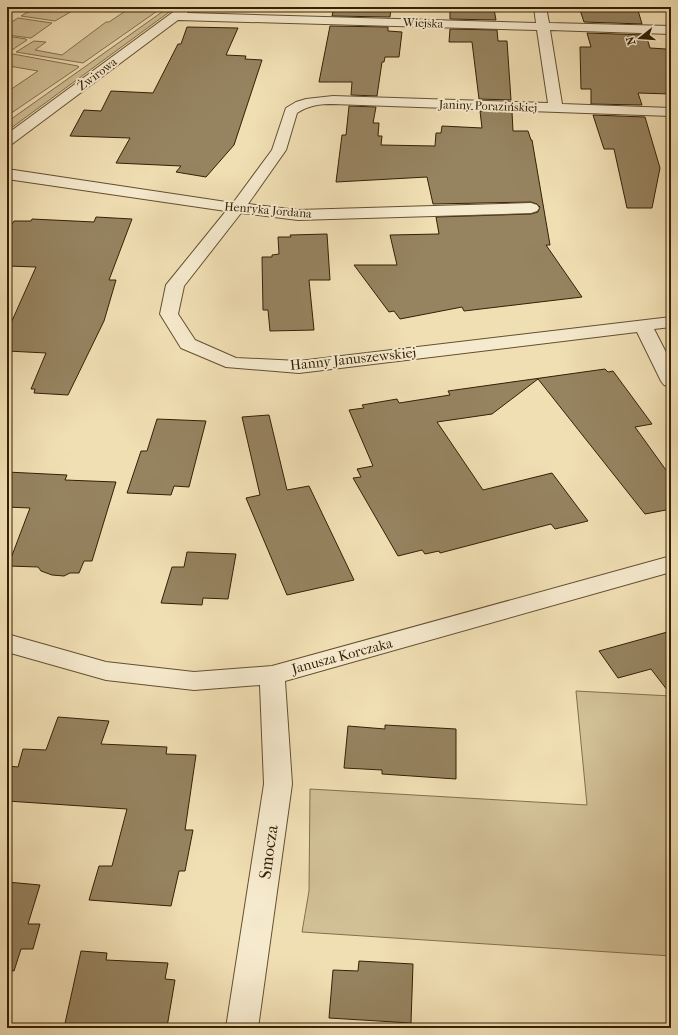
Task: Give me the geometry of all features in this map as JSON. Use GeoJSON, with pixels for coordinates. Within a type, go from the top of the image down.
{"type":"FeatureCollection","features":[{"type":"Feature","properties":{"kind":"street","name":"Żwirowa"},"geometry":{"type":"LineString","coordinates":[[7,142],[187,7]]}},
{"type":"Feature","properties":{"kind":"street"},"geometry":{"type":"LineString","coordinates":[[540,7],[556,108]]}},
{"type":"Feature","properties":{"kind":"street","name":"Wiejska"},"geometry":{"type":"LineString","coordinates":[[174,16],[671,30]]}},
{"type":"Feature","properties":{"kind":"street","name":"Janiny Porazińskiej"},"geometry":{"type":"LineString","coordinates":[[306,102],[333,100],[671,112]]}},
{"type":"Feature","properties":{"kind":"street","name":"Hanny Januszewskiej"},"geometry":{"type":"LineString","coordinates":[[306,102],[291,111],[279,150],[237,208],[175,285],[169,314],[188,344],[233,362],[299,367],[671,322]]}},
{"type":"Feature","properties":{"kind":"street","name":"Henryka Jordana"},"geometry":{"type":"LineString","coordinates":[[7,174],[237,208],[298,215],[531,208]]}},
{"type":"Feature","properties":{"kind":"street"},"geometry":{"type":"LineString","coordinates":[[643,325],[671,381]]}},
{"type":"Feature","properties":{"kind":"street","name":"Janusza Korczaka"},"geometry":{"type":"LineString","coordinates":[[7,644],[114,672],[194,681],[272,675],[671,564]]}},
{"type":"Feature","properties":{"kind":"street","name":"Smocza"},"geometry":{"type":"LineString","coordinates":[[242,1028],[278,784],[272,675]]}},
{"type":"Feature","properties":{"kind":"shaded area"},"geometry":{"type":"Polygon","coordinates":[[[39,7],[72,11],[55,21],[21,16],[39,7]]]}},
{"type":"Feature","properties":{"kind":"shaded area"},"geometry":{"type":"Polygon","coordinates":[[[126,7],[163,7],[83,63],[16,52],[34,41],[46,42],[35,50],[62,55],[106,22],[109,22],[130,8],[126,7]]]}},
{"type":"Feature","properties":{"kind":"shaded area"},"geometry":{"type":"Polygon","coordinates":[[[169,7],[176,7],[7,131],[7,122],[169,7]]]}},
{"type":"Feature","properties":{"kind":"shaded area"},"geometry":{"type":"Polygon","coordinates":[[[18,18],[52,23],[31,38],[7,35],[7,25],[18,18]]]}},
{"type":"Feature","properties":{"kind":"shaded area"},"geometry":{"type":"Polygon","coordinates":[[[7,36],[27,40],[12,50],[7,51],[7,36]]]}},
{"type":"Feature","properties":{"kind":"shaded area"},"geometry":{"type":"Polygon","coordinates":[[[13,54],[79,67],[7,116],[7,92],[38,71],[9,66],[7,67],[7,58],[13,54]]]}},
{"type":"Feature","properties":{"kind":"shaded area"},"geometry":{"type":"Polygon","coordinates":[[[576,691],[671,696],[671,956],[302,932],[309,891],[310,789],[587,805],[576,691]]]}},
{"type":"Feature","properties":{"kind":"building"},"geometry":{"type":"Polygon","coordinates":[[[334,7],[391,7],[390,17],[332,16],[334,7]]]}},
{"type":"Feature","properties":{"kind":"building"},"geometry":{"type":"Polygon","coordinates":[[[450,7],[492,7],[492,9],[494,9],[496,20],[450,19],[450,7]]]}},
{"type":"Feature","properties":{"kind":"building"},"geometry":{"type":"Polygon","coordinates":[[[579,7],[637,7],[642,24],[584,22],[579,7]]]}},
{"type":"Feature","properties":{"kind":"building"},"geometry":{"type":"Polygon","coordinates":[[[330,26],[388,27],[388,31],[402,32],[399,57],[385,57],[384,62],[382,62],[377,96],[351,95],[352,82],[319,82],[330,26]]]}},
{"type":"Feature","properties":{"kind":"building"},"geometry":{"type":"Polygon","coordinates":[[[187,27],[238,28],[226,55],[246,56],[245,59],[262,60],[234,145],[206,177],[176,172],[181,166],[116,163],[130,138],[70,136],[84,110],[101,111],[111,91],[153,93],[178,44],[181,44],[187,27]]]}},
{"type":"Feature","properties":{"kind":"building"},"geometry":{"type":"Polygon","coordinates":[[[450,29],[497,30],[498,41],[507,41],[511,100],[479,99],[472,42],[449,42],[450,29]]]}},
{"type":"Feature","properties":{"kind":"building"},"geometry":{"type":"Polygon","coordinates":[[[587,33],[646,35],[650,48],[666,49],[671,63],[671,94],[638,93],[642,105],[591,104],[591,89],[581,89],[580,47],[591,47],[587,33]]]}},
{"type":"Feature","properties":{"kind":"building"},"geometry":{"type":"Polygon","coordinates":[[[349,106],[376,107],[373,123],[379,123],[378,136],[382,136],[381,145],[435,146],[436,133],[441,133],[442,126],[482,128],[480,111],[512,112],[513,131],[528,131],[532,140],[550,245],[546,245],[582,297],[464,311],[462,307],[400,319],[394,311],[389,312],[354,265],[397,265],[390,235],[439,234],[436,217],[531,214],[538,212],[540,207],[531,202],[433,204],[427,177],[336,182],[342,135],[346,135],[349,106]]]}},
{"type":"Feature","properties":{"kind":"building"},"geometry":{"type":"Polygon","coordinates":[[[593,115],[645,117],[660,168],[652,208],[627,208],[614,149],[604,149],[593,115]]]}},
{"type":"Feature","properties":{"kind":"building"},"geometry":{"type":"Polygon","coordinates":[[[96,217],[132,219],[109,280],[116,280],[104,321],[68,395],[34,393],[35,389],[31,389],[46,353],[7,351],[7,332],[36,267],[7,266],[7,232],[14,221],[31,221],[32,219],[94,222],[96,217]]]}},
{"type":"Feature","properties":{"kind":"building"},"geometry":{"type":"Polygon","coordinates":[[[327,234],[330,280],[309,280],[314,330],[270,331],[268,310],[263,310],[262,257],[272,257],[272,255],[279,254],[278,237],[291,237],[290,235],[327,234]]]}},
{"type":"Feature","properties":{"kind":"building"},"geometry":{"type":"Polygon","coordinates":[[[605,369],[608,372],[613,371],[652,424],[635,427],[671,477],[671,509],[645,514],[538,379],[492,414],[437,422],[483,490],[552,473],[588,521],[555,529],[551,524],[440,553],[439,551],[425,554],[422,550],[398,556],[353,478],[361,477],[357,469],[373,466],[349,410],[364,408],[362,405],[397,399],[399,403],[450,395],[448,391],[605,369]]]}},
{"type":"Feature","properties":{"kind":"building"},"geometry":{"type":"Polygon","coordinates":[[[269,415],[287,490],[309,486],[354,580],[287,595],[246,498],[260,495],[242,417],[269,415]]]}},
{"type":"Feature","properties":{"kind":"building"},"geometry":{"type":"Polygon","coordinates":[[[157,419],[206,421],[189,487],[174,486],[171,495],[127,493],[141,451],[147,451],[157,419]]]}},
{"type":"Feature","properties":{"kind":"building"},"geometry":{"type":"Polygon","coordinates":[[[7,472],[67,475],[65,480],[116,482],[92,561],[84,561],[79,573],[70,573],[64,576],[52,575],[41,571],[38,567],[8,566],[30,508],[7,507],[7,472]]]}},
{"type":"Feature","properties":{"kind":"building"},"geometry":{"type":"Polygon","coordinates":[[[187,552],[236,554],[228,599],[203,598],[202,605],[161,603],[172,567],[184,567],[187,552]]]}},
{"type":"Feature","properties":{"kind":"building"},"geometry":{"type":"Polygon","coordinates":[[[671,631],[671,695],[651,669],[618,678],[599,651],[671,631]]]}},
{"type":"Feature","properties":{"kind":"building"},"geometry":{"type":"Polygon","coordinates":[[[58,717],[109,721],[101,744],[167,747],[166,754],[196,755],[185,830],[193,830],[185,871],[179,871],[171,906],[89,900],[99,866],[112,866],[127,809],[7,801],[7,766],[18,767],[23,749],[46,750],[58,717]]]}},
{"type":"Feature","properties":{"kind":"building"},"geometry":{"type":"Polygon","coordinates":[[[385,725],[456,729],[456,779],[382,774],[382,770],[344,768],[348,726],[385,729],[385,725]]]}},
{"type":"Feature","properties":{"kind":"building"},"geometry":{"type":"Polygon","coordinates":[[[7,882],[40,885],[28,924],[40,924],[33,949],[21,949],[14,971],[7,970],[7,882]]]}},
{"type":"Feature","properties":{"kind":"building"},"geometry":{"type":"Polygon","coordinates":[[[81,951],[107,953],[106,960],[168,963],[165,979],[175,980],[167,1027],[64,1028],[81,951]]]}},
{"type":"Feature","properties":{"kind":"building"},"geometry":{"type":"Polygon","coordinates":[[[359,961],[413,964],[411,1023],[329,1018],[333,970],[358,971],[359,961]]]}}]}
